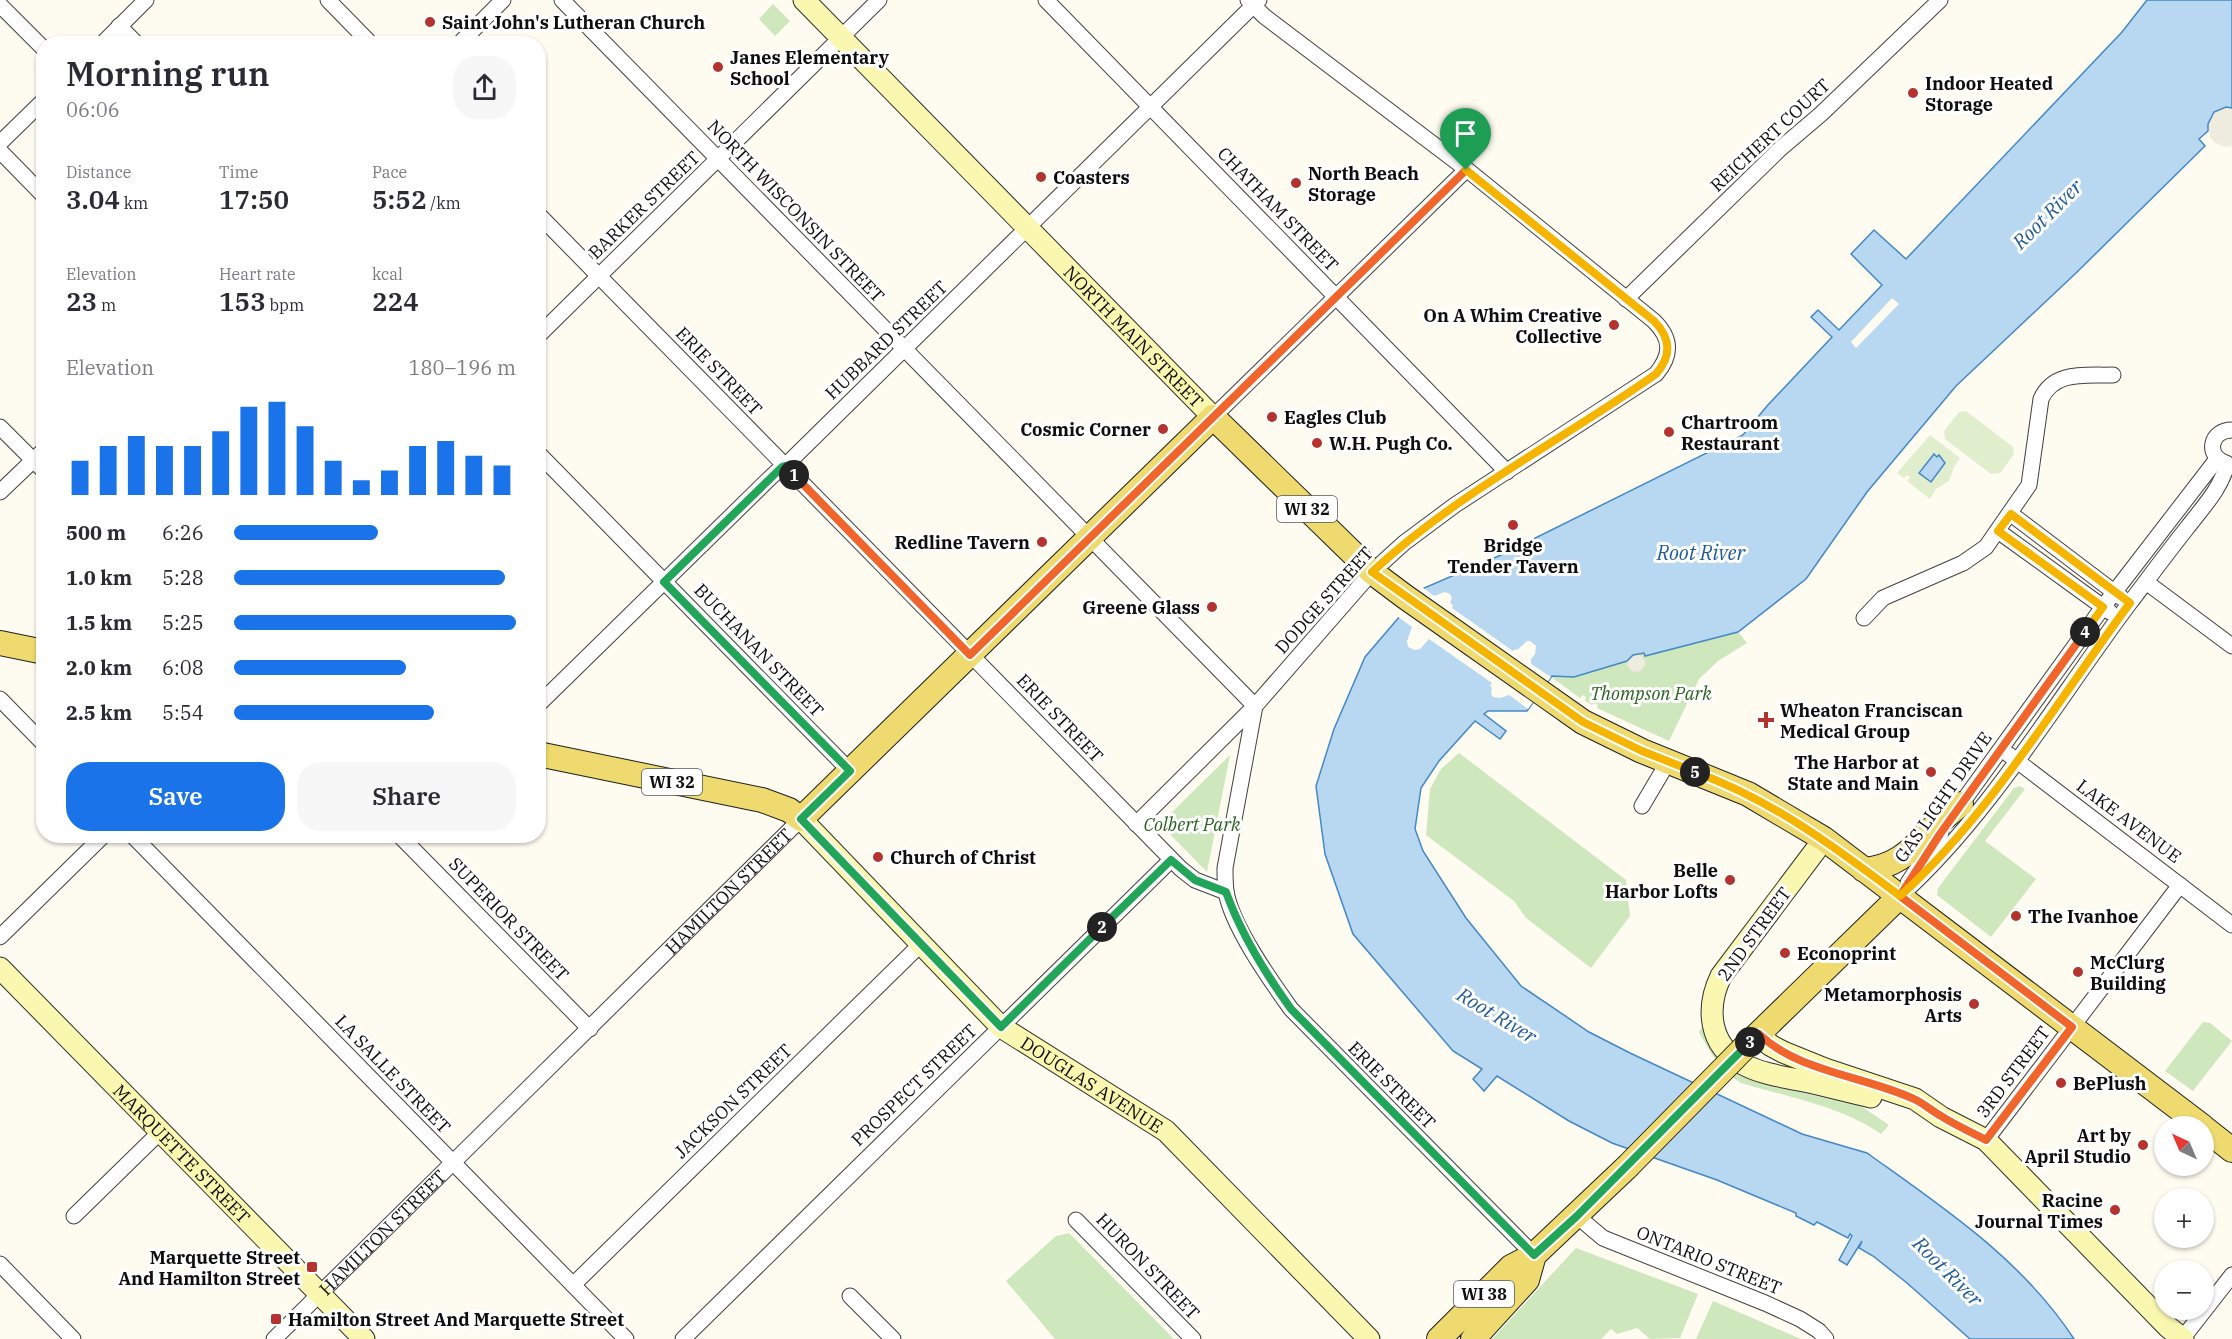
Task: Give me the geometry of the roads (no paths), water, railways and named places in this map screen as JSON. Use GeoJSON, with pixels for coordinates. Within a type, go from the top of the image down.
{"type":"FeatureCollection","features":[{"type":"Feature","properties":{"kind":"main road","name":"HAMILTON STREET"},"geometry":{"type":"LineString","coordinates":[[801,819],[1214,417]]}},
{"type":"Feature","properties":{"kind":"main road","name":"NORTH MAIN STREET"},"geometry":{"type":"LineString","coordinates":[[1214,417],[1372,572],[1542,694],[1604,734],[1668,762]]}},
{"type":"Feature","properties":{"kind":"main road"},"geometry":{"type":"LineString","coordinates":[[0,643],[36,650]]}},
{"type":"Feature","properties":{"kind":"main road","name":"DOUGLAS AVENUE"},"geometry":{"type":"LineString","coordinates":[[546,756],[762,800],[789,810],[801,819]]}},
{"type":"Feature","properties":{"kind":"main road","name":"WI 32"},"geometry":{"type":"LineString","coordinates":[[1668,762],[1748,794],[1824,839],[2189,1116]]}},
{"type":"Feature","properties":{"kind":"main road"},"geometry":{"type":"LineString","coordinates":[[1864,870],[1882,867],[1899,860],[1961,804]]}},
{"type":"Feature","properties":{"kind":"main road","name":"WI 38"},"geometry":{"type":"LineString","coordinates":[[1439,1339],[1512,1266],[1534,1255],[1577,1216],[1752,1040],[1900,896]]}},
{"type":"Feature","properties":{"kind":"main road","name":"WI 32"},"geometry":{"type":"LineString","coordinates":[[2214,1136],[2232,1150]]}},
{"type":"Feature","properties":{"kind":"main road","name":"WI 38"},"geometry":{"type":"LineString","coordinates":[[1473,1339],[1527,1280],[1534,1255]]}},
{"type":"Feature","properties":{"kind":"street"},"geometry":{"type":"LineString","coordinates":[[110,36],[146,0]]}},
{"type":"Feature","properties":{"kind":"street"},"geometry":{"type":"LineString","coordinates":[[328,0],[363,36]]}},
{"type":"Feature","properties":{"kind":"street"},"geometry":{"type":"LineString","coordinates":[[467,36],[503,0]]}},
{"type":"Feature","properties":{"kind":"street","name":"NORTH WISCONSIN STREET"},"geometry":{"type":"LineString","coordinates":[[562,0],[1255,706]]}},
{"type":"Feature","properties":{"kind":"street","name":"NORTH MAIN STREET"},"geometry":{"type":"LineString","coordinates":[[804,0],[1214,417]]}},
{"type":"Feature","properties":{"kind":"street","name":"BARKER STREET"},"geometry":{"type":"LineString","coordinates":[[546,328],[879,0]]}},
{"type":"Feature","properties":{"kind":"street","name":"CHATHAM STREET"},"geometry":{"type":"LineString","coordinates":[[1046,0],[1507,472]]}},
{"type":"Feature","properties":{"kind":"street","name":"REICHERT COURT"},"geometry":{"type":"LineString","coordinates":[[1626,299],[1781,148],[1821,114],[1940,0]]}},
{"type":"Feature","properties":{"kind":"street"},"geometry":{"type":"LineString","coordinates":[[1254,2],[1626,299]]}},
{"type":"Feature","properties":{"kind":"street","name":"HUBBARD STREET"},"geometry":{"type":"LineString","coordinates":[[546,696],[1028,228],[1254,2]]}},
{"type":"Feature","properties":{"kind":"street"},"geometry":{"type":"LineString","coordinates":[[0,5],[36,41]]}},
{"type":"Feature","properties":{"kind":"street"},"geometry":{"type":"LineString","coordinates":[[119,26],[129,36]]}},
{"type":"Feature","properties":{"kind":"street"},"geometry":{"type":"LineString","coordinates":[[0,143],[36,108]]}},
{"type":"Feature","properties":{"kind":"street"},"geometry":{"type":"LineString","coordinates":[[0,151],[36,188]]}},
{"type":"Feature","properties":{"kind":"street","name":"HAMILTON STREET"},"geometry":{"type":"LineString","coordinates":[[1214,417],[1466,170]]}},
{"type":"Feature","properties":{"kind":"street","name":"ERIE STREET"},"geometry":{"type":"LineString","coordinates":[[546,222],[1171,860],[1195,880],[1226,892],[1243,933],[1276,989],[1291,1009],[1534,1255]]}},
{"type":"Feature","properties":{"kind":"street","name":"DODGE STREET"},"geometry":{"type":"LineString","coordinates":[[1136,824],[1255,706],[1372,572],[1430,522],[1656,374],[1664,365],[1667,356],[1666,336],[1661,328],[1626,299]]}},
{"type":"Feature","properties":{"kind":"street"},"geometry":{"type":"LineString","coordinates":[[1864,618],[1877,603],[1892,593],[1963,563],[1986,547],[2030,485],[2041,399],[2045,390],[2053,382],[2063,377],[2113,375]]}},
{"type":"Feature","properties":{"kind":"street"},"geometry":{"type":"LineString","coordinates":[[0,427],[36,458]]}},
{"type":"Feature","properties":{"kind":"street"},"geometry":{"type":"LineString","coordinates":[[2227,463],[2212,449],[2214,438],[2223,431],[2232,430]]}},
{"type":"Feature","properties":{"kind":"street","name":"BUCHANAN STREET"},"geometry":{"type":"LineString","coordinates":[[546,461],[850,771]]}},
{"type":"Feature","properties":{"kind":"street","name":"GAS LIGHT DRIVE"},"geometry":{"type":"LineString","coordinates":[[1900,896],[1940,858],[2016,760],[2118,618],[2222,481],[2227,463]]}},
{"type":"Feature","properties":{"kind":"street","name":"GAS LIGHT DRIVE"},"geometry":{"type":"LineString","coordinates":[[1900,896],[1961,804],[2114,592],[2227,463]]}},
{"type":"Feature","properties":{"kind":"street"},"geometry":{"type":"LineString","coordinates":[[0,492],[36,464]]}},
{"type":"Feature","properties":{"kind":"street"},"geometry":{"type":"LineString","coordinates":[[2011,514],[2130,603]]}},
{"type":"Feature","properties":{"kind":"street"},"geometry":{"type":"LineString","coordinates":[[1998,531],[2118,618]]}},
{"type":"Feature","properties":{"kind":"street"},"geometry":{"type":"LineString","coordinates":[[2146,582],[2232,646]]}},
{"type":"Feature","properties":{"kind":"street"},"geometry":{"type":"LineString","coordinates":[[0,699],[36,736]]}},
{"type":"Feature","properties":{"kind":"street"},"geometry":{"type":"LineString","coordinates":[[1226,892],[1225,868],[1255,706]]}},
{"type":"Feature","properties":{"kind":"street","name":"LAKE AVENUE"},"geometry":{"type":"LineString","coordinates":[[2001,748],[2232,925]]}},
{"type":"Feature","properties":{"kind":"street"},"geometry":{"type":"LineString","coordinates":[[1642,806],[1668,762]]}},
{"type":"Feature","properties":{"kind":"street","name":"HAMILTON STREET"},"geometry":{"type":"LineString","coordinates":[[274,1339],[801,819]]}},
{"type":"Feature","properties":{"kind":"street","name":"DOUGLAS AVENUE"},"geometry":{"type":"LineString","coordinates":[[801,819],[1001,1027],[1166,1131],[1369,1339]]}},
{"type":"Feature","properties":{"kind":"street","name":"2ND STREET"},"geometry":{"type":"LineString","coordinates":[[1824,839],[1721,976],[1712,996],[1711,1006],[1711,1016],[1718,1038],[1724,1048],[1740,1062],[1763,1072],[1890,1101],[1941,1117]]}},
{"type":"Feature","properties":{"kind":"street"},"geometry":{"type":"LineString","coordinates":[[0,937],[96,843]]}},
{"type":"Feature","properties":{"kind":"street","name":"LA SALLE STREET"},"geometry":{"type":"LineString","coordinates":[[140,843],[626,1339]]}},
{"type":"Feature","properties":{"kind":"street","name":"SUPERIOR STREET"},"geometry":{"type":"LineString","coordinates":[[407,843],[590,1029]]}},
{"type":"Feature","properties":{"kind":"street","name":"PROSPECT STREET"},"geometry":{"type":"LineString","coordinates":[[683,1339],[1171,860]]}},
{"type":"Feature","properties":{"kind":"street","name":"3RD STREET"},"geometry":{"type":"LineString","coordinates":[[1986,1140],[2180,885]]}},
{"type":"Feature","properties":{"kind":"street","name":"JACKSON STREET"},"geometry":{"type":"LineString","coordinates":[[573,1285],[920,945]]}},
{"type":"Feature","properties":{"kind":"street","name":"MARQUETTE STREET"},"geometry":{"type":"LineString","coordinates":[[0,968],[364,1339]]}},
{"type":"Feature","properties":{"kind":"street"},"geometry":{"type":"LineString","coordinates":[[1752,1040],[1770,1045],[1825,1069],[1915,1099],[1941,1117],[1986,1140],[2168,1327],[2183,1339],[2232,1275]]}},
{"type":"Feature","properties":{"kind":"street"},"geometry":{"type":"LineString","coordinates":[[74,1216],[160,1132]]}},
{"type":"Feature","properties":{"kind":"street","name":"ONTARIO STREET"},"geometry":{"type":"LineString","coordinates":[[1577,1216],[1603,1238],[1800,1319],[1819,1331],[1826,1339]]}},
{"type":"Feature","properties":{"kind":"street","name":"HURON STREET"},"geometry":{"type":"LineString","coordinates":[[1076,1220],[1193,1339]]}},
{"type":"Feature","properties":{"kind":"street"},"geometry":{"type":"LineString","coordinates":[[0,1264],[73,1339]]}},
{"type":"Feature","properties":{"kind":"street"},"geometry":{"type":"LineString","coordinates":[[850,1296],[893,1339]]}},
{"type":"Feature","properties":{"kind":"water","name":"Root River"},"geometry":{"type":"Polygon","coordinates":[[[2147,0],[2232,0],[2232,108],[2226,107],[2214,112],[2208,124],[2208,131],[2199,139],[2205,146],[2076,273],[1956,386],[1867,492],[1806,579],[1738,632],[1645,656],[1644,653],[1633,655],[1627,661],[1574,677],[1552,676],[1527,711],[1488,711],[1484,714],[1506,731],[1500,739],[1475,721],[1439,761],[1421,788],[1415,829],[1423,851],[1466,918],[1521,986],[1589,1032],[1630,1053],[1802,1134],[1867,1153],[1983,1239],[2032,1286],[2074,1339],[1970,1339],[1907,1283],[1859,1248],[1862,1241],[1847,1265],[1839,1260],[1852,1236],[1850,1234],[1848,1238],[1817,1222],[1814,1225],[1796,1216],[1796,1213],[1717,1180],[1612,1143],[1569,1121],[1497,1076],[1484,1091],[1473,1079],[1482,1069],[1453,1051],[1353,934],[1325,854],[1316,786],[1334,729],[1365,657],[1424,588],[1501,555],[1743,435],[1832,337],[1811,317],[1818,310],[1839,330],[1882,285],[1851,254],[1874,230],[1906,259],[2122,32],[2147,0]]]}},
{"type":"Feature","properties":{"kind":"water"},"geometry":{"type":"Polygon","coordinates":[[[1934,454],[1937,457],[1939,455],[1945,463],[1931,482],[1919,473],[1934,454]]]}},
{"type":"Feature","properties":{"kind":"place","name":"Saint John's Lutheran Church"},"geometry":{"type":"Point","coordinates":[430,22]}},
{"type":"Feature","properties":{"kind":"place","name":"Janes Elementary School"},"geometry":{"type":"Point","coordinates":[718,67]}},
{"type":"Feature","properties":{"kind":"place","name":"Indoor Heated Storage"},"geometry":{"type":"Point","coordinates":[1913,93]}},
{"type":"Feature","properties":{"kind":"place","name":"Coasters"},"geometry":{"type":"Point","coordinates":[1041,177]}},
{"type":"Feature","properties":{"kind":"place","name":"North Beach Storage"},"geometry":{"type":"Point","coordinates":[1296,183]}},
{"type":"Feature","properties":{"kind":"place","name":"On A Whim Creative Collective"},"geometry":{"type":"Point","coordinates":[1614,325]}},
{"type":"Feature","properties":{"kind":"place","name":"Eagles Club"},"geometry":{"type":"Point","coordinates":[1272,417]}},
{"type":"Feature","properties":{"kind":"place","name":"Cosmic Corner"},"geometry":{"type":"Point","coordinates":[1163,429]}},
{"type":"Feature","properties":{"kind":"place","name":"Chartroom Restaurant"},"geometry":{"type":"Point","coordinates":[1669,432]}},
{"type":"Feature","properties":{"kind":"place","name":"W.H. Pugh Co."},"geometry":{"type":"Point","coordinates":[1317,443]}},
{"type":"Feature","properties":{"kind":"place","name":"Bridge Tender Tavern"},"geometry":{"type":"Point","coordinates":[1513,525]}},
{"type":"Feature","properties":{"kind":"place","name":"Redline Tavern"},"geometry":{"type":"Point","coordinates":[1042,542]}},
{"type":"Feature","properties":{"kind":"place","name":"Greene Glass"},"geometry":{"type":"Point","coordinates":[1212,607]}},
{"type":"Feature","properties":{"kind":"place","name":"Wheaton Franciscan Medical Group"},"geometry":{"type":"Point","coordinates":[1766,720]}},
{"type":"Feature","properties":{"kind":"place","name":"The Harbor at State and Main"},"geometry":{"type":"Point","coordinates":[1931,772]}},
{"type":"Feature","properties":{"kind":"place","name":"Church of Christ"},"geometry":{"type":"Point","coordinates":[878,857]}},
{"type":"Feature","properties":{"kind":"place","name":"Belle Harbor Lofts"},"geometry":{"type":"Point","coordinates":[1730,880]}},
{"type":"Feature","properties":{"kind":"place","name":"The Ivanhoe"},"geometry":{"type":"Point","coordinates":[2016,916]}},
{"type":"Feature","properties":{"kind":"place","name":"Econoprint"},"geometry":{"type":"Point","coordinates":[1785,953]}},
{"type":"Feature","properties":{"kind":"place","name":"McClurg Building"},"geometry":{"type":"Point","coordinates":[2078,972]}},
{"type":"Feature","properties":{"kind":"place","name":"Metamorphosis Arts"},"geometry":{"type":"Point","coordinates":[1974,1004]}},
{"type":"Feature","properties":{"kind":"place","name":"BePlush"},"geometry":{"type":"Point","coordinates":[2061,1083]}},
{"type":"Feature","properties":{"kind":"place","name":"Art by April Studio"},"geometry":{"type":"Point","coordinates":[2143,1145]}},
{"type":"Feature","properties":{"kind":"place","name":"Racine Journal Times"},"geometry":{"type":"Point","coordinates":[2115,1210]}},
{"type":"Feature","properties":{"kind":"place","name":"Marquette Street And Hamilton Street"},"geometry":{"type":"Point","coordinates":[312,1267]}},
{"type":"Feature","properties":{"kind":"place","name":"Hamilton Street And Marquette Street"},"geometry":{"type":"Point","coordinates":[276,1319]}},
{"type":"Feature","properties":{"kind":"park label","name":"Thompson Park"},"geometry":{"type":"Point","coordinates":[1651,693]}},
{"type":"Feature","properties":{"kind":"park label","name":"Colbert Park"},"geometry":{"type":"Point","coordinates":[1192,824]}}]}
